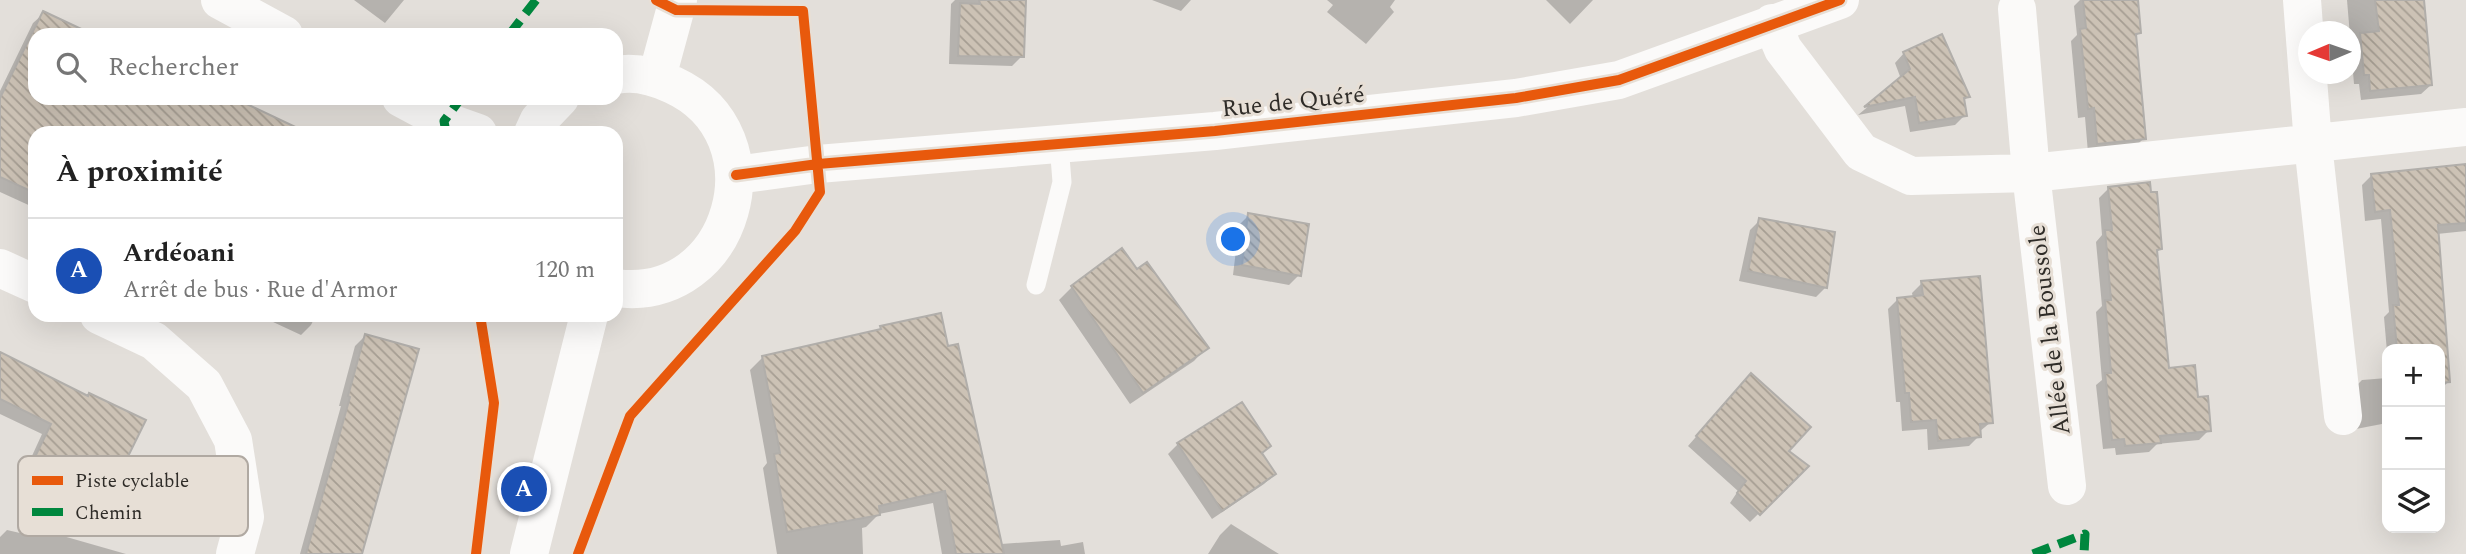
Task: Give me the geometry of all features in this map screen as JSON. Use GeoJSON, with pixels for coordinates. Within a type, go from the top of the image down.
{"type":"FeatureCollection","features":[{"type":"Feature","properties":{"kind":"street"},"geometry":{"type":"LineString","coordinates":[[220,0],[272,28]]}},
{"type":"Feature","properties":{"kind":"street"},"geometry":{"type":"LineString","coordinates":[[657,77],[678,0]]}},
{"type":"Feature","properties":{"kind":"street"},"geometry":{"type":"LineString","coordinates":[[2302,0],[2313,144],[2343,416]]}},
{"type":"Feature","properties":{"kind":"street","name":"Rue de Quéré"},"geometry":{"type":"LineString","coordinates":[[736,175],[818,164],[1216,131],[1516,98],[1619,80],[1831,2]]}},
{"type":"Feature","properties":{"kind":"street","name":"Allée de la Boussole"},"geometry":{"type":"LineString","coordinates":[[2017,9],[2031,173],[2067,486]]}},
{"type":"Feature","properties":{"kind":"street"},"geometry":{"type":"LineString","coordinates":[[1772,23],[1783,50],[1861,152],[1911,176],[2031,173],[2466,127]]}},
{"type":"Feature","properties":{"kind":"street"},"geometry":{"type":"LineString","coordinates":[[623,73],[657,77],[687,91],[712,114],[729,143],[736,175],[732,210],[718,242],[694,267],[664,284],[623,289]]}},
{"type":"Feature","properties":{"kind":"street"},"geometry":{"type":"LineString","coordinates":[[414,105],[458,126]]}},
{"type":"Feature","properties":{"kind":"street"},"geometry":{"type":"LineString","coordinates":[[536,126],[553,105]]}},
{"type":"Feature","properties":{"kind":"street"},"geometry":{"type":"LineString","coordinates":[[0,268],[28,281]]}},
{"type":"Feature","properties":{"kind":"street"},"geometry":{"type":"LineString","coordinates":[[114,322],[153,341],[204,385],[233,440],[235,456]]}},
{"type":"Feature","properties":{"kind":"street"},"geometry":{"type":"LineString","coordinates":[[529,554],[587,322]]}},
{"type":"Feature","properties":{"kind":"street"},"geometry":{"type":"LineString","coordinates":[[235,554],[240,536]]}},
{"type":"Feature","properties":{"kind":"lane"},"geometry":{"type":"LineString","coordinates":[[1036,285],[1062,181],[1059,144]]}},
{"type":"Feature","properties":{"kind":"building"},"geometry":{"type":"Polygon","coordinates":[[[979,0],[1026,0],[1024,57],[958,56],[960,3],[980,4],[979,0]]]}},
{"type":"Feature","properties":{"kind":"building"},"geometry":{"type":"Polygon","coordinates":[[[2083,0],[2138,0],[2141,33],[2136,34],[2146,139],[2097,144],[2094,108],[2088,109],[2080,29],[2086,28],[2083,0]]]}},
{"type":"Feature","properties":{"kind":"building"},"geometry":{"type":"Polygon","coordinates":[[[2375,0],[2424,0],[2432,85],[2370,91],[2369,75],[2364,75],[2361,33],[2379,31],[2375,0]]]}},
{"type":"Feature","properties":{"kind":"building"},"geometry":{"type":"Polygon","coordinates":[[[43,11],[79,28],[35,28],[43,11]]]}},
{"type":"Feature","properties":{"kind":"building"},"geometry":{"type":"Polygon","coordinates":[[[1942,34],[1970,97],[1964,98],[1967,116],[1919,123],[1915,97],[1864,107],[1910,69],[1903,52],[1942,34]]]}},
{"type":"Feature","properties":{"kind":"building"},"geometry":{"type":"Polygon","coordinates":[[[28,41],[28,105],[249,105],[293,126],[28,126],[28,190],[0,177],[0,98],[28,41]]]}},
{"type":"Feature","properties":{"kind":"building"},"geometry":{"type":"Polygon","coordinates":[[[2466,164],[2466,223],[2438,225],[2450,382],[2445,382],[2445,344],[2397,344],[2393,305],[2399,305],[2390,210],[2375,212],[2371,174],[2466,164]]]}},
{"type":"Feature","properties":{"kind":"building"},"geometry":{"type":"Polygon","coordinates":[[[2150,182],[2151,192],[2157,192],[2162,249],[2157,250],[2169,368],[2195,365],[2198,397],[2208,396],[2211,431],[2160,436],[2161,443],[2125,446],[2124,439],[2112,440],[2105,373],[2111,373],[2105,300],[2111,300],[2105,230],[2112,230],[2108,187],[2150,182]]]}},
{"type":"Feature","properties":{"kind":"building"},"geometry":{"type":"Polygon","coordinates":[[[1248,213],[1309,224],[1301,276],[1242,265],[1248,213]]]}},
{"type":"Feature","properties":{"kind":"building"},"geometry":{"type":"Polygon","coordinates":[[[1759,218],[1835,232],[1827,288],[1748,271],[1759,218]]]}},
{"type":"Feature","properties":{"kind":"building"},"geometry":{"type":"Polygon","coordinates":[[[1122,248],[1137,269],[1147,262],[1209,348],[1143,393],[1071,286],[1122,248]]]}},
{"type":"Feature","properties":{"kind":"building"},"geometry":{"type":"Polygon","coordinates":[[[1980,276],[1993,423],[1980,424],[1981,437],[1938,441],[1936,420],[1911,422],[1909,393],[1905,393],[1897,298],[1923,295],[1921,281],[1980,276]]]}},
{"type":"Feature","properties":{"kind":"building"},"geometry":{"type":"Polygon","coordinates":[[[941,313],[948,346],[958,344],[1004,554],[956,554],[945,491],[879,506],[880,515],[787,532],[774,454],[780,453],[762,356],[941,313]]]}},
{"type":"Feature","properties":{"kind":"building"},"geometry":{"type":"Polygon","coordinates":[[[365,334],[419,349],[362,554],[306,554],[350,397],[348,396],[365,334]]]}},
{"type":"Feature","properties":{"kind":"building"},"geometry":{"type":"Polygon","coordinates":[[[0,352],[88,396],[89,393],[146,420],[128,456],[35,456],[51,424],[0,399],[0,352]]]}},
{"type":"Feature","properties":{"kind":"building"},"geometry":{"type":"Polygon","coordinates":[[[1751,373],[1811,427],[1789,451],[1809,466],[1760,515],[1737,493],[1746,481],[1696,436],[1751,373]]]}},
{"type":"Feature","properties":{"kind":"building"},"geometry":{"type":"Polygon","coordinates":[[[1242,402],[1271,446],[1262,453],[1276,474],[1222,511],[1177,443],[1242,402]]]}},
{"type":"Feature","properties":{"kind":"marked path"},"geometry":{"type":"LineString","coordinates":[[514,28],[536,0]]}},
{"type":"Feature","properties":{"kind":"marked path"},"geometry":{"type":"LineString","coordinates":[[445,126],[444,121],[456,105]]}},
{"type":"Feature","properties":{"kind":"marked path"},"geometry":{"type":"LineString","coordinates":[[2033,554],[2085,534],[2084,554]]}},
{"type":"Feature","properties":{"kind":"cycle path"},"geometry":{"type":"LineString","coordinates":[[578,554],[630,416],[795,231],[820,192],[803,11],[676,10],[656,0]]}},
{"type":"Feature","properties":{"kind":"cycle path"},"geometry":{"type":"LineString","coordinates":[[736,175],[818,164],[1215,131],[1516,98],[1619,80],[1840,0]]}},
{"type":"Feature","properties":{"kind":"cycle path"},"geometry":{"type":"LineString","coordinates":[[476,554],[494,403],[481,322]]}},
{"type":"Feature","properties":{"kind":"place","name":"Ardéoani"},"geometry":{"type":"Point","coordinates":[524,489]}}]}
